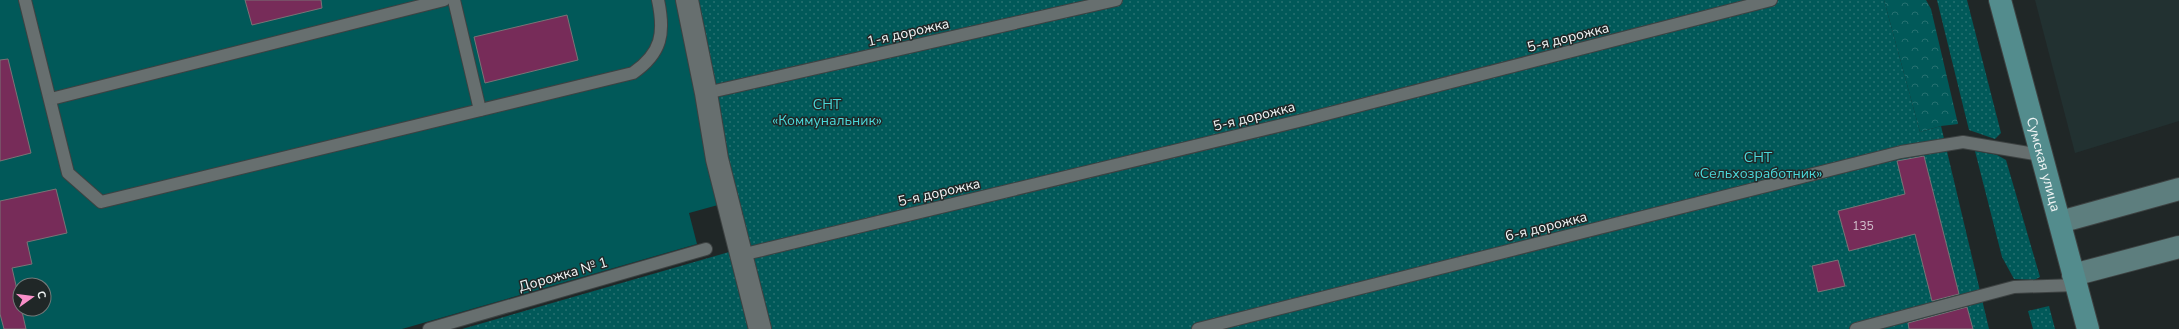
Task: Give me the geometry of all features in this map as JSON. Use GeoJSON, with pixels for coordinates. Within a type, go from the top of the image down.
{"type":"FeatureCollection","features":[{"type":"Feature","properties":{"kind":"main road","name":"Сумская улица"},"geometry":{"type":"LineString","coordinates":[[2000,0],[2088,329]]}},
{"type":"Feature","properties":{"kind":"main road"},"geometry":{"type":"LineString","coordinates":[[2060,222],[2179,189]]}},
{"type":"Feature","properties":{"kind":"main road"},"geometry":{"type":"LineString","coordinates":[[2075,280],[2179,247]]}},
{"type":"Feature","properties":{"kind":"street"},"geometry":{"type":"LineString","coordinates":[[687,0],[706,93],[717,159],[760,329]]}},
{"type":"Feature","properties":{"kind":"lane"},"geometry":{"type":"LineString","coordinates":[[25,0],[51,99],[68,173],[101,202],[633,73],[648,62],[660,43],[662,17],[658,0]]}},
{"type":"Feature","properties":{"kind":"lane"},"geometry":{"type":"LineString","coordinates":[[51,99],[444,0]]}},
{"type":"Feature","properties":{"kind":"lane"},"geometry":{"type":"LineString","coordinates":[[454,0],[480,110]]}},
{"type":"Feature","properties":{"kind":"lane","name":"1-я дорожка"},"geometry":{"type":"LineString","coordinates":[[706,93],[1116,0]]}},
{"type":"Feature","properties":{"kind":"lane","name":"5-я дорожка"},"geometry":{"type":"LineString","coordinates":[[742,255],[1303,120],[1772,0]]}},
{"type":"Feature","properties":{"kind":"lane","name":"6-я дорожка"},"geometry":{"type":"LineString","coordinates":[[1198,329],[1901,152],[1963,142],[2041,154]]}},
{"type":"Feature","properties":{"kind":"lane","name":"Дорожка № 1"},"geometry":{"type":"LineString","coordinates":[[429,329],[706,249]]}},
{"type":"Feature","properties":{"kind":"lane"},"geometry":{"type":"LineString","coordinates":[[1856,329],[2014,287],[2075,280]]}},
{"type":"Feature","properties":{"kind":"shaded area"},"geometry":{"type":"Polygon","coordinates":[[[2035,0],[2179,0],[2179,121],[2075,153],[2035,0]]]}},
{"type":"Feature","properties":{"kind":"green space"},"geometry":{"type":"Polygon","coordinates":[[[0,0],[676,0],[718,205],[689,213],[697,244],[402,329],[0,329],[0,0]]]}},
{"type":"Feature","properties":{"kind":"green space","name":"СНТ «Сельхозработник»"},"geometry":{"type":"Polygon","coordinates":[[[689,0],[1884,0],[1920,132],[1941,126],[1989,329],[462,329],[743,248],[689,0]]]}},
{"type":"Feature","properties":{"kind":"green space"},"geometry":{"type":"Polygon","coordinates":[[[1884,0],[1926,0],[1931,9],[1958,124],[1941,126],[1920,132],[1884,0]]]}},
{"type":"Feature","properties":{"kind":"green space"},"geometry":{"type":"Polygon","coordinates":[[[1937,0],[1967,0],[2001,133],[1995,139],[1969,130],[1937,0]]]}},
{"type":"Feature","properties":{"kind":"green space"},"geometry":{"type":"Polygon","coordinates":[[[1975,151],[1997,155],[2006,160],[2040,277],[2034,280],[2014,279],[2002,257],[1975,151]]]}},
{"type":"Feature","properties":{"kind":"green space"},"geometry":{"type":"Polygon","coordinates":[[[2049,306],[2055,329],[2033,329],[2028,311],[2049,306]]]}},
{"type":"Feature","properties":{"kind":"building"},"geometry":{"type":"Polygon","coordinates":[[[245,0],[321,0],[322,8],[252,25],[245,0]]]}},
{"type":"Feature","properties":{"kind":"building"},"geometry":{"type":"Polygon","coordinates":[[[567,15],[578,60],[485,83],[474,37],[567,15]]]}},
{"type":"Feature","properties":{"kind":"building"},"geometry":{"type":"Polygon","coordinates":[[[8,59],[31,153],[0,161],[0,60],[8,59]]]}},
{"type":"Feature","properties":{"kind":"building"},"geometry":{"type":"Polygon","coordinates":[[[1924,156],[1959,294],[1932,301],[1915,234],[1849,251],[1838,211],[1905,194],[1897,161],[1924,156]]]}},
{"type":"Feature","properties":{"kind":"building"},"geometry":{"type":"Polygon","coordinates":[[[56,189],[67,233],[27,242],[32,264],[12,268],[14,277],[12,277],[12,317],[23,317],[26,329],[4,329],[0,314],[0,201],[56,189]]]}},
{"type":"Feature","properties":{"kind":"building"},"geometry":{"type":"Polygon","coordinates":[[[1838,260],[1845,286],[1818,292],[1812,266],[1838,260]]]}},
{"type":"Feature","properties":{"kind":"building"},"geometry":{"type":"Polygon","coordinates":[[[1967,307],[1973,329],[1909,329],[1908,323],[1967,307]]]}},
{"type":"Feature","properties":{"kind":"park label","name":"СНТ «Коммунальник»"},"geometry":{"type":"Point","coordinates":[827,112]}}]}
